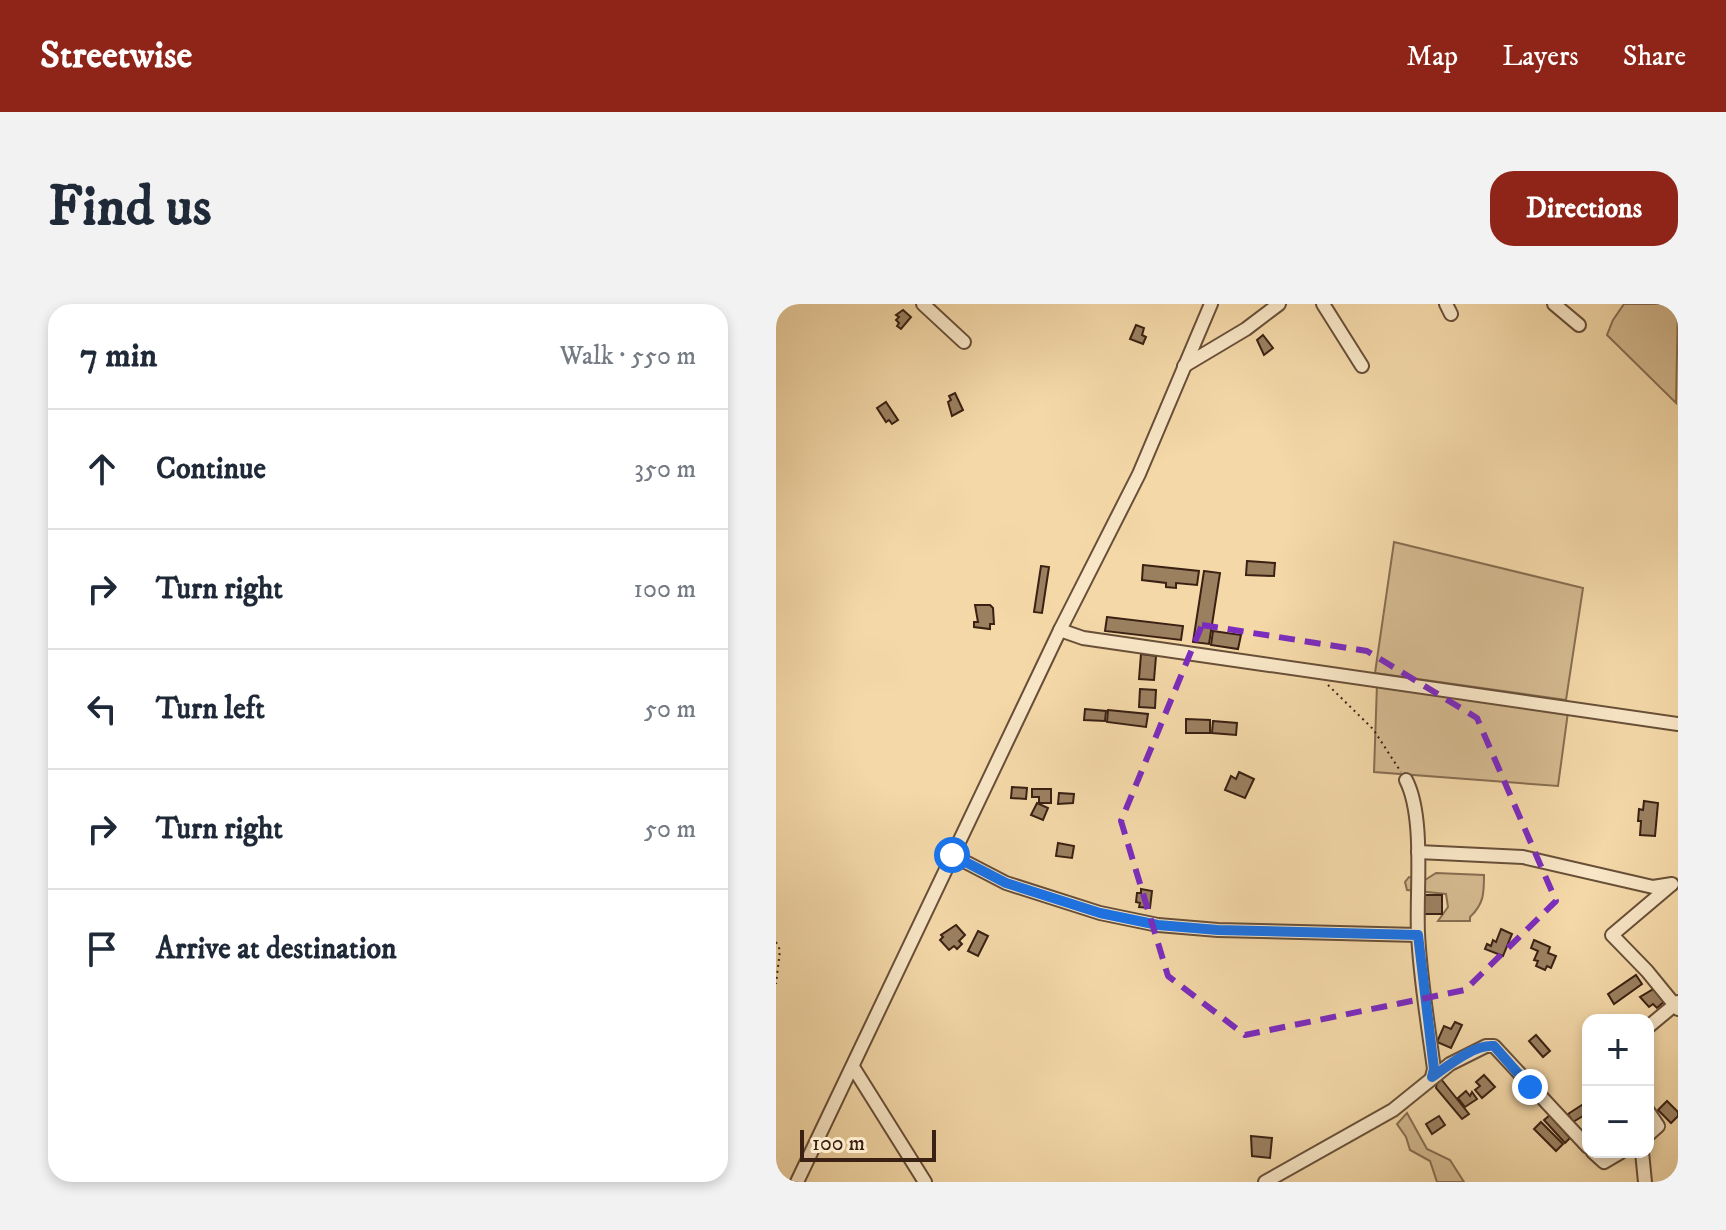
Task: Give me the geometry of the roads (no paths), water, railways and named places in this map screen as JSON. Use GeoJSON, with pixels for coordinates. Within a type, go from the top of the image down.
{"type":"FeatureCollection","features":[{"type":"Feature","properties":{"kind":"street"},"geometry":{"type":"LineString","coordinates":[[923,304],[964,342]]}},
{"type":"Feature","properties":{"kind":"street"},"geometry":{"type":"LineString","coordinates":[[797,1182],[1060,630],[1139,474],[1211,304]]}},
{"type":"Feature","properties":{"kind":"street"},"geometry":{"type":"LineString","coordinates":[[1184,366],[1246,329],[1279,304]]}},
{"type":"Feature","properties":{"kind":"street"},"geometry":{"type":"LineString","coordinates":[[1323,304],[1362,366]]}},
{"type":"Feature","properties":{"kind":"street"},"geometry":{"type":"LineString","coordinates":[[1554,304],[1579,325]]}},
{"type":"Feature","properties":{"kind":"street"},"geometry":{"type":"LineString","coordinates":[[1060,630],[1083,638],[1678,724]]}},
{"type":"Feature","properties":{"kind":"street"},"geometry":{"type":"LineString","coordinates":[[1406,780],[1411,790],[1418,852],[1418,935],[1434,1069],[1432,1077]]}},
{"type":"Feature","properties":{"kind":"street"},"geometry":{"type":"LineString","coordinates":[[1418,852],[1523,857],[1653,887],[1675,883]]}},
{"type":"Feature","properties":{"kind":"street"},"geometry":{"type":"LineString","coordinates":[[952,855],[1006,883],[1100,913],[1158,925],[1218,930],[1418,935]]}},
{"type":"Feature","properties":{"kind":"street"},"geometry":{"type":"LineString","coordinates":[[1654,1022],[1677,1005],[1612,935],[1675,883]]}},
{"type":"Feature","properties":{"kind":"street"},"geometry":{"type":"LineString","coordinates":[[1265,1182],[1393,1110],[1450,1064],[1486,1046],[1494,1046],[1582,1141]]}},
{"type":"Feature","properties":{"kind":"street"},"geometry":{"type":"LineString","coordinates":[[853,1067],[925,1182]]}},
{"type":"Feature","properties":{"kind":"street"},"geometry":{"type":"LineString","coordinates":[[1643,1158],[1645,1182]]}}]}
